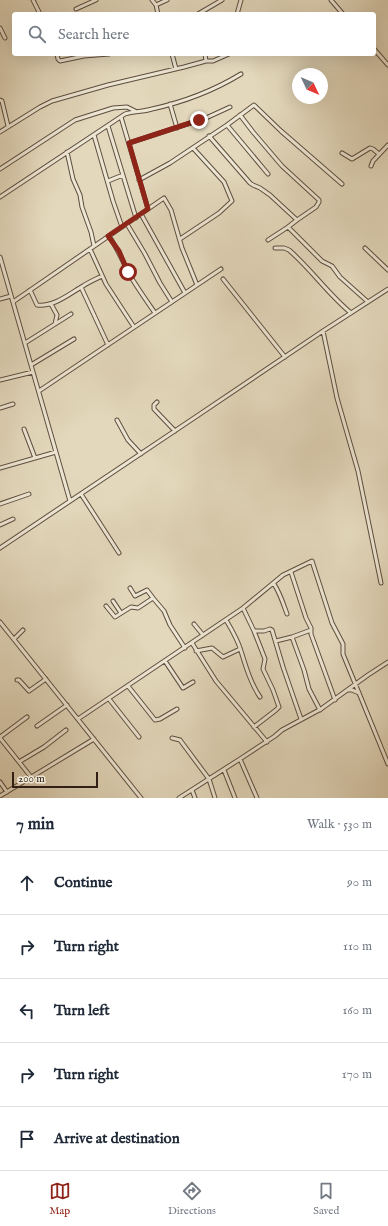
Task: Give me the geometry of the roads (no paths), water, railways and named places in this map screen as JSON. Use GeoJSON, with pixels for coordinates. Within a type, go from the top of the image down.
{"type":"FeatureCollection","features":[{"type":"Feature","properties":{"kind":"street"},"geometry":{"type":"LineString","coordinates":[[33,0],[39,12]]}},
{"type":"Feature","properties":{"kind":"street"},"geometry":{"type":"LineString","coordinates":[[76,9],[96,0]]}},
{"type":"Feature","properties":{"kind":"street"},"geometry":{"type":"LineString","coordinates":[[152,0],[156,5],[158,12]]}},
{"type":"Feature","properties":{"kind":"street"},"geometry":{"type":"LineString","coordinates":[[156,5],[167,0]]}},
{"type":"Feature","properties":{"kind":"street"},"geometry":{"type":"LineString","coordinates":[[201,12],[222,0]]}},
{"type":"Feature","properties":{"kind":"street"},"geometry":{"type":"LineString","coordinates":[[237,12],[241,0]]}},
{"type":"Feature","properties":{"kind":"street"},"geometry":{"type":"LineString","coordinates":[[331,0],[341,12]]}},
{"type":"Feature","properties":{"kind":"street"},"geometry":{"type":"LineString","coordinates":[[0,28],[5,38]]}},
{"type":"Feature","properties":{"kind":"street"},"geometry":{"type":"LineString","coordinates":[[376,50],[388,65]]}},
{"type":"Feature","properties":{"kind":"street"},"geometry":{"type":"LineString","coordinates":[[57,56],[60,61],[84,56]]}},
{"type":"Feature","properties":{"kind":"street"},"geometry":{"type":"LineString","coordinates":[[173,56],[176,69]]}},
{"type":"Feature","properties":{"kind":"street"},"geometry":{"type":"LineString","coordinates":[[205,56],[206,61]]}},
{"type":"Feature","properties":{"kind":"street"},"geometry":{"type":"LineString","coordinates":[[0,132],[52,101],[108,85],[206,61],[213,61],[224,56]]}},
{"type":"Feature","properties":{"kind":"street"},"geometry":{"type":"LineString","coordinates":[[0,197],[121,117],[135,111],[150,110],[204,93],[221,86],[241,74]]}},
{"type":"Feature","properties":{"kind":"street"},"geometry":{"type":"LineString","coordinates":[[0,100],[2,102],[8,126]]}},
{"type":"Feature","properties":{"kind":"street"},"geometry":{"type":"LineString","coordinates":[[170,104],[177,128]]}},
{"type":"Feature","properties":{"kind":"street"},"geometry":{"type":"LineString","coordinates":[[139,180],[162,168],[193,148],[255,105],[281,131],[342,184]]}},
{"type":"Feature","properties":{"kind":"street"},"geometry":{"type":"LineString","coordinates":[[0,169],[75,120],[113,108],[127,107],[135,111]]}},
{"type":"Feature","properties":{"kind":"street"},"geometry":{"type":"LineString","coordinates":[[129,143],[203,119],[230,107]]}},
{"type":"Feature","properties":{"kind":"street"},"geometry":{"type":"LineString","coordinates":[[240,115],[282,166],[319,200],[318,205],[268,240]]}},
{"type":"Feature","properties":{"kind":"street"},"geometry":{"type":"LineString","coordinates":[[121,117],[148,209]]}},
{"type":"Feature","properties":{"kind":"street"},"geometry":{"type":"LineString","coordinates":[[227,125],[268,174]]}},
{"type":"Feature","properties":{"kind":"street"},"geometry":{"type":"LineString","coordinates":[[108,126],[136,218]]}},
{"type":"Feature","properties":{"kind":"street"},"geometry":{"type":"LineString","coordinates":[[94,135],[122,227]]}},
{"type":"Feature","properties":{"kind":"street"},"geometry":{"type":"LineString","coordinates":[[209,136],[250,183],[270,195],[297,220]]}},
{"type":"Feature","properties":{"kind":"street"},"geometry":{"type":"LineString","coordinates":[[371,166],[373,161],[388,145]]}},
{"type":"Feature","properties":{"kind":"street"},"geometry":{"type":"LineString","coordinates":[[180,239],[219,212],[232,201],[224,182],[193,148]]}},
{"type":"Feature","properties":{"kind":"street"},"geometry":{"type":"LineString","coordinates":[[342,153],[352,159],[372,148],[379,154]]}},
{"type":"Feature","properties":{"kind":"street"},"geometry":{"type":"LineString","coordinates":[[68,152],[73,179],[80,195],[82,207],[91,232],[94,246]]}},
{"type":"Feature","properties":{"kind":"street"},"geometry":{"type":"LineString","coordinates":[[108,181],[123,175]]}},
{"type":"Feature","properties":{"kind":"street"},"geometry":{"type":"LineString","coordinates":[[13,302],[164,198],[171,210],[197,285]]}},
{"type":"Feature","properties":{"kind":"street"},"geometry":{"type":"LineString","coordinates":[[141,214],[185,293]]}},
{"type":"Feature","properties":{"kind":"street"},"geometry":{"type":"LineString","coordinates":[[127,224],[172,302]]}},
{"type":"Feature","properties":{"kind":"street"},"geometry":{"type":"LineString","coordinates":[[288,227],[322,261],[332,266],[338,275],[368,302]]}},
{"type":"Feature","properties":{"kind":"street"},"geometry":{"type":"LineString","coordinates":[[108,236],[119,251],[128,272],[155,313]]}},
{"type":"Feature","properties":{"kind":"street"},"geometry":{"type":"LineString","coordinates":[[275,248],[284,248],[289,250],[339,303],[351,313]]}},
{"type":"Feature","properties":{"kind":"street"},"geometry":{"type":"LineString","coordinates":[[365,248],[388,270]]}},
{"type":"Feature","properties":{"kind":"street"},"geometry":{"type":"LineString","coordinates":[[90,249],[106,284],[134,327]]}},
{"type":"Feature","properties":{"kind":"street"},"geometry":{"type":"LineString","coordinates":[[0,257],[2,271],[12,296],[70,501]]}},
{"type":"Feature","properties":{"kind":"street"},"geometry":{"type":"LineString","coordinates":[[39,391],[221,269]]}},
{"type":"Feature","properties":{"kind":"street"},"geometry":{"type":"LineString","coordinates":[[30,290],[37,305],[51,304],[70,295],[81,287],[102,276]]}},
{"type":"Feature","properties":{"kind":"street"},"geometry":{"type":"LineString","coordinates":[[223,279],[285,357]]}},
{"type":"Feature","properties":{"kind":"street"},"geometry":{"type":"LineString","coordinates":[[81,287],[108,345]]}},
{"type":"Feature","properties":{"kind":"street"},"geometry":{"type":"LineString","coordinates":[[0,548],[388,289]]}},
{"type":"Feature","properties":{"kind":"street"},"geometry":{"type":"LineString","coordinates":[[0,299],[12,296]]}},
{"type":"Feature","properties":{"kind":"street"},"geometry":{"type":"LineString","coordinates":[[51,304],[57,314],[55,324]]}},
{"type":"Feature","properties":{"kind":"street"},"geometry":{"type":"LineString","coordinates":[[25,344],[71,314]]}},
{"type":"Feature","properties":{"kind":"street"},"geometry":{"type":"LineString","coordinates":[[323,331],[337,398],[358,471],[381,583]]}},
{"type":"Feature","properties":{"kind":"street"},"geometry":{"type":"LineString","coordinates":[[31,365],[74,339]]}},
{"type":"Feature","properties":{"kind":"street"},"geometry":{"type":"LineString","coordinates":[[0,380],[33,372]]}},
{"type":"Feature","properties":{"kind":"street"},"geometry":{"type":"LineString","coordinates":[[157,402],[154,406],[155,410],[175,431]]}},
{"type":"Feature","properties":{"kind":"street"},"geometry":{"type":"LineString","coordinates":[[0,408],[13,404]]}},
{"type":"Feature","properties":{"kind":"street"},"geometry":{"type":"LineString","coordinates":[[117,420],[128,440],[141,454]]}},
{"type":"Feature","properties":{"kind":"street"},"geometry":{"type":"LineString","coordinates":[[24,429],[35,458]]}},
{"type":"Feature","properties":{"kind":"street"},"geometry":{"type":"LineString","coordinates":[[0,468],[56,452]]}},
{"type":"Feature","properties":{"kind":"street"},"geometry":{"type":"LineString","coordinates":[[0,504],[30,494]]}},
{"type":"Feature","properties":{"kind":"street"},"geometry":{"type":"LineString","coordinates":[[81,494],[119,553]]}},
{"type":"Feature","properties":{"kind":"street"},"geometry":{"type":"LineString","coordinates":[[0,525],[13,520]]}},
{"type":"Feature","properties":{"kind":"street"},"geometry":{"type":"LineString","coordinates":[[78,719],[244,608],[284,575],[311,561],[314,562],[332,623],[343,644],[343,654],[388,764]]}},
{"type":"Feature","properties":{"kind":"street"},"geometry":{"type":"LineString","coordinates":[[291,572],[306,618],[312,630],[311,634],[335,700]]}},
{"type":"Feature","properties":{"kind":"street"},"geometry":{"type":"LineString","coordinates":[[274,584],[280,594],[287,614]]}},
{"type":"Feature","properties":{"kind":"street"},"geometry":{"type":"LineString","coordinates":[[130,588],[135,596],[147,590],[164,611],[170,625],[184,648]]}},
{"type":"Feature","properties":{"kind":"street"},"geometry":{"type":"LineString","coordinates":[[106,606],[114,616],[116,616],[131,607],[138,608],[154,598]]}},
{"type":"Feature","properties":{"kind":"street"},"geometry":{"type":"LineString","coordinates":[[113,601],[121,613]]}},
{"type":"Feature","properties":{"kind":"street"},"geometry":{"type":"LineString","coordinates":[[244,608],[265,659],[263,669],[279,707],[254,727]]}},
{"type":"Feature","properties":{"kind":"street"},"geometry":{"type":"LineString","coordinates":[[226,620],[240,649],[252,683],[260,697]]}},
{"type":"Feature","properties":{"kind":"street"},"geometry":{"type":"LineString","coordinates":[[0,622],[141,798]]}},
{"type":"Feature","properties":{"kind":"street"},"geometry":{"type":"LineString","coordinates":[[194,624],[203,635]]}},
{"type":"Feature","properties":{"kind":"street"},"geometry":{"type":"LineString","coordinates":[[254,631],[271,629],[301,719]]}},
{"type":"Feature","properties":{"kind":"street"},"geometry":{"type":"LineString","coordinates":[[14,639],[23,630]]}},
{"type":"Feature","properties":{"kind":"street"},"geometry":{"type":"LineString","coordinates":[[276,641],[312,630]]}},
{"type":"Feature","properties":{"kind":"street"},"geometry":{"type":"LineString","coordinates":[[292,637],[309,689],[320,710]]}},
{"type":"Feature","properties":{"kind":"street"},"geometry":{"type":"LineString","coordinates":[[192,643],[216,681],[267,742]]}},
{"type":"Feature","properties":{"kind":"street"},"geometry":{"type":"LineString","coordinates":[[196,651],[212,648],[223,657],[240,649]]}},
{"type":"Feature","properties":{"kind":"street"},"geometry":{"type":"LineString","coordinates":[[165,661],[183,688],[193,682]]}},
{"type":"Feature","properties":{"kind":"street"},"geometry":{"type":"LineString","coordinates":[[179,798],[240,760],[282,730],[320,710],[388,662]]}},
{"type":"Feature","properties":{"kind":"street"},"geometry":{"type":"LineString","coordinates":[[16,680],[22,682],[29,691],[46,679]]}},
{"type":"Feature","properties":{"kind":"street"},"geometry":{"type":"LineString","coordinates":[[128,686],[155,720],[160,719],[177,709]]}},
{"type":"Feature","properties":{"kind":"street"},"geometry":{"type":"LineString","coordinates":[[348,690],[359,693]]}},
{"type":"Feature","properties":{"kind":"street"},"geometry":{"type":"LineString","coordinates":[[109,699],[139,737]]}},
{"type":"Feature","properties":{"kind":"street"},"geometry":{"type":"LineString","coordinates":[[37,726],[67,705]]}},
{"type":"Feature","properties":{"kind":"street"},"geometry":{"type":"LineString","coordinates":[[27,718],[0,737],[31,777]]}},
{"type":"Feature","properties":{"kind":"street"},"geometry":{"type":"LineString","coordinates":[[19,762],[44,747],[66,730]]}},
{"type":"Feature","properties":{"kind":"street"},"geometry":{"type":"LineString","coordinates":[[172,738],[180,740],[209,779],[215,798]]}},
{"type":"Feature","properties":{"kind":"street"},"geometry":{"type":"LineString","coordinates":[[0,796],[94,739]]}},
{"type":"Feature","properties":{"kind":"street"},"geometry":{"type":"LineString","coordinates":[[240,760],[257,798]]}},
{"type":"Feature","properties":{"kind":"street"},"geometry":{"type":"LineString","coordinates":[[224,770],[235,798]]}},
{"type":"Feature","properties":{"kind":"street"},"geometry":{"type":"LineString","coordinates":[[0,782],[7,792]]}},
{"type":"Feature","properties":{"kind":"street"},"geometry":{"type":"LineString","coordinates":[[192,790],[194,798]]}}]}
